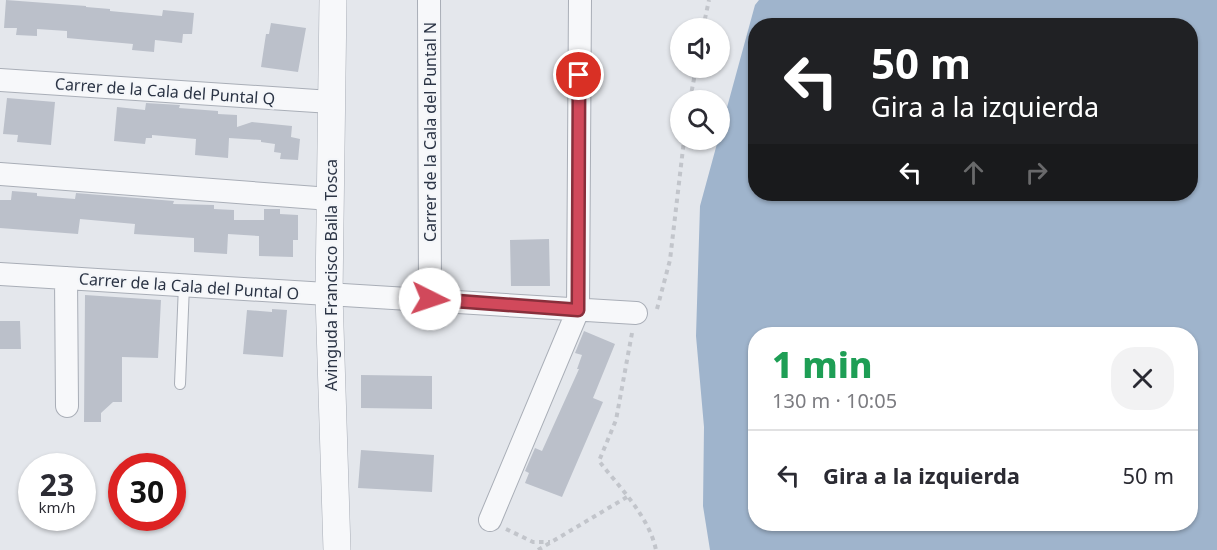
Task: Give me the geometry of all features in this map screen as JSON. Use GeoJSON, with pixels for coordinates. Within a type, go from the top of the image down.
{"type":"FeatureCollection","features":[{"type":"Feature","properties":{"kind":"street","name":"Avinguda Francisco Baila Tosca"},"geometry":{"type":"LineString","coordinates":[[333,0],[329,295],[337,550]]}},
{"type":"Feature","properties":{"kind":"street","name":"Carrer de la Cala del Puntal N"},"geometry":{"type":"LineString","coordinates":[[429,0],[430,299]]}},
{"type":"Feature","properties":{"kind":"street"},"geometry":{"type":"LineString","coordinates":[[490,520],[578,310],[580,0]]}},
{"type":"Feature","properties":{"kind":"street","name":"Carrer de la Cala del Puntal Q"},"geometry":{"type":"LineString","coordinates":[[0,80],[331,102]]}},
{"type":"Feature","properties":{"kind":"street"},"geometry":{"type":"LineString","coordinates":[[0,174],[330,199]]}},
{"type":"Feature","properties":{"kind":"street","name":"Carrer de la Cala del Puntal O"},"geometry":{"type":"LineString","coordinates":[[0,274],[636,313]]}},
{"type":"Feature","properties":{"kind":"street","name":"Carrer de la Cala del Puntal O"},"geometry":{"type":"LineString","coordinates":[[66,278],[66,406]]}},
{"type":"Feature","properties":{"kind":"lane"},"geometry":{"type":"LineString","coordinates":[[180,384],[184,285]]}},
{"type":"Feature","properties":{"kind":"path"},"geometry":{"type":"LineString","coordinates":[[705,18],[709,0]]}},
{"type":"Feature","properties":{"kind":"path"},"geometry":{"type":"LineString","coordinates":[[663,289],[670,260],[683,150]]}},
{"type":"Feature","properties":{"kind":"path"},"geometry":{"type":"LineString","coordinates":[[636,313],[616,420],[599,460],[638,511],[654,538],[656,550]]}},
{"type":"Feature","properties":{"kind":"path"},"geometry":{"type":"LineString","coordinates":[[538,550],[627,497]]}},
{"type":"Feature","properties":{"kind":"path"},"geometry":{"type":"LineString","coordinates":[[490,520],[533,542],[550,542]]}},
{"type":"Feature","properties":{"kind":"water"},"geometry":{"type":"Polygon","coordinates":[[[759,0],[1217,0],[1217,550],[710,550],[703,506],[704,427],[696,336],[700,206],[715,150],[730,150],[730,96],[748,31],[748,201],[1198,201],[1198,18],[751,18],[759,0]]]}},
{"type":"Feature","properties":{"kind":"building"},"geometry":{"type":"Polygon","coordinates":[[[6,0],[86,6],[110,9],[110,11],[162,16],[163,10],[194,13],[192,34],[183,34],[182,43],[155,40],[154,52],[132,50],[133,44],[67,38],[67,31],[37,29],[37,36],[16,35],[17,28],[4,28],[6,0]]]}},
{"type":"Feature","properties":{"kind":"building"},"geometry":{"type":"Polygon","coordinates":[[[271,23],[306,28],[298,72],[261,67],[266,34],[269,34],[271,23]]]}},
{"type":"Feature","properties":{"kind":"building"},"geometry":{"type":"Polygon","coordinates":[[[7,98],[55,102],[51,145],[17,142],[18,135],[3,134],[7,98]]]}},
{"type":"Feature","properties":{"kind":"building"},"geometry":{"type":"Polygon","coordinates":[[[146,103],[180,105],[179,108],[237,115],[237,127],[252,122],[292,126],[291,137],[300,139],[298,160],[280,159],[281,153],[274,152],[275,144],[261,142],[261,140],[229,138],[228,158],[195,155],[196,139],[152,135],[152,138],[146,138],[145,144],[114,141],[117,107],[145,110],[146,103]]]}},
{"type":"Feature","properties":{"kind":"building"},"geometry":{"type":"Polygon","coordinates":[[[12,191],[37,193],[37,196],[75,199],[76,193],[174,201],[173,204],[214,205],[214,209],[234,210],[234,220],[264,220],[264,209],[280,209],[280,214],[298,215],[298,240],[293,240],[293,257],[259,256],[259,236],[228,234],[227,254],[194,252],[194,238],[134,234],[135,224],[80,219],[78,234],[0,228],[0,200],[11,200],[12,191]]]}},
{"type":"Feature","properties":{"kind":"building"},"geometry":{"type":"Polygon","coordinates":[[[549,239],[550,286],[511,286],[510,240],[549,239]]]}},
{"type":"Feature","properties":{"kind":"building"},"geometry":{"type":"Polygon","coordinates":[[[85,295],[161,300],[158,358],[122,357],[122,402],[113,402],[101,413],[101,422],[84,422],[85,295]]]}},
{"type":"Feature","properties":{"kind":"building"},"geometry":{"type":"Polygon","coordinates":[[[272,309],[287,310],[283,357],[243,354],[247,310],[272,312],[272,309]]]}},
{"type":"Feature","properties":{"kind":"building"},"geometry":{"type":"Polygon","coordinates":[[[0,321],[20,321],[21,349],[0,349],[0,321]]]}},
{"type":"Feature","properties":{"kind":"building"},"geometry":{"type":"Polygon","coordinates":[[[584,331],[615,344],[593,398],[603,402],[562,497],[525,483],[529,473],[525,471],[535,448],[542,451],[579,369],[577,369],[582,355],[575,353],[584,331]]]}},
{"type":"Feature","properties":{"kind":"building"},"geometry":{"type":"Polygon","coordinates":[[[361,375],[432,376],[432,409],[361,408],[361,375]]]}},
{"type":"Feature","properties":{"kind":"building"},"geometry":{"type":"Polygon","coordinates":[[[361,450],[434,455],[432,492],[358,488],[361,450]]]}},
{"type":"Feature","properties":{"kind":"route"},"geometry":{"type":"LineString","coordinates":[[430,299],[578,310],[579,75]]}}]}
